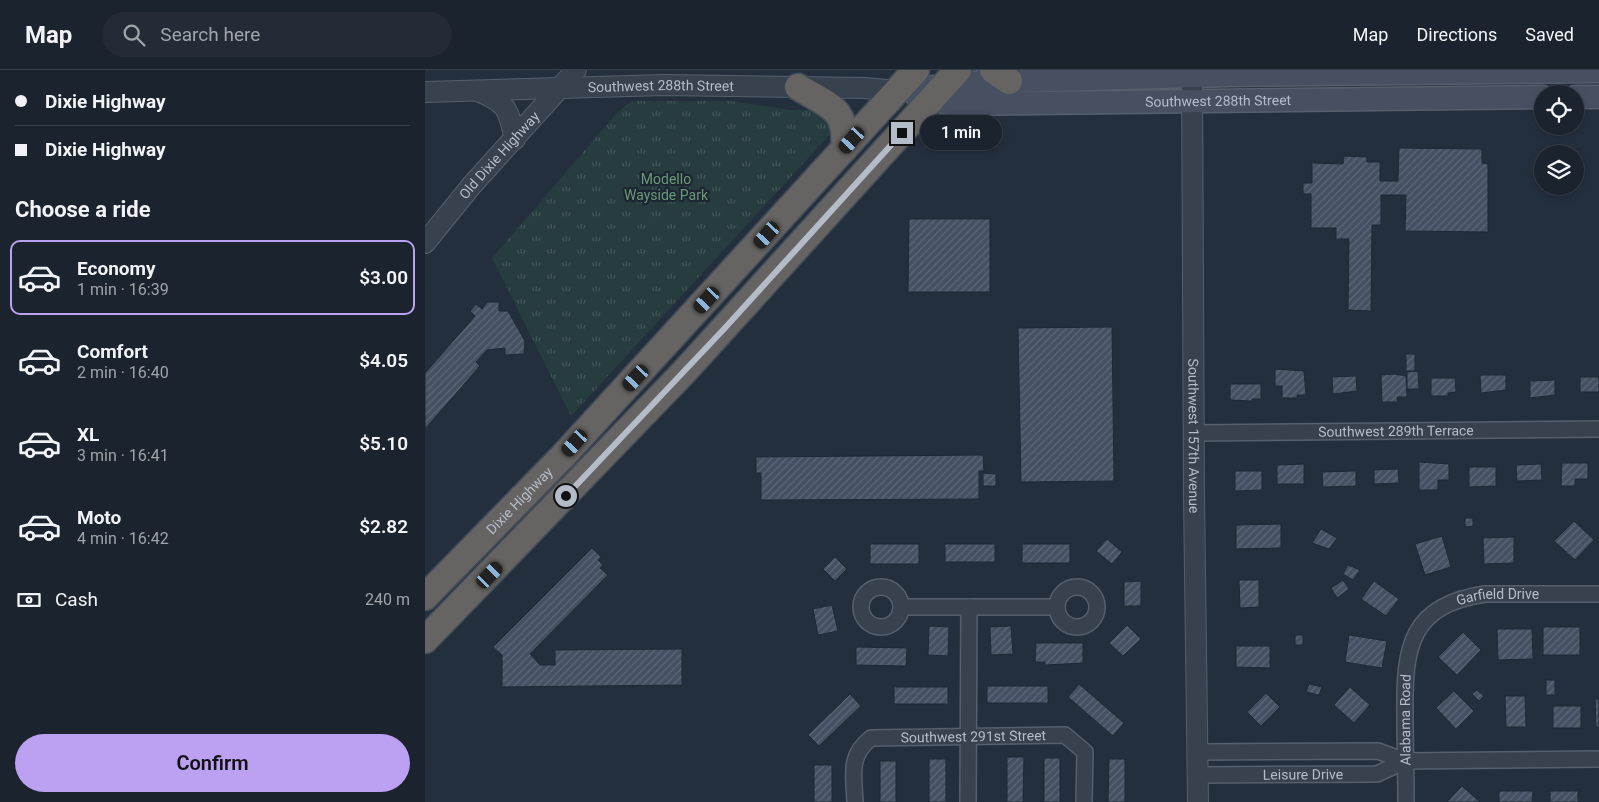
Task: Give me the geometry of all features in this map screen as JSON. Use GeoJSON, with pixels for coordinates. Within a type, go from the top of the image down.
{"type":"FeatureCollection","features":[{"type":"Feature","properties":{"kind":"highway","name":"Dixie Highway"},"geometry":{"type":"LineString","coordinates":[[425,597],[533,488],[745,259],[916,70]]}},
{"type":"Feature","properties":{"kind":"highway"},"geometry":{"type":"LineString","coordinates":[[425,640],[655,403],[945,84]]}},
{"type":"Feature","properties":{"kind":"highway"},"geometry":{"type":"LineString","coordinates":[[798,87],[834,109],[840,116],[845,129],[844,149]]}},
{"type":"Feature","properties":{"kind":"highway"},"geometry":{"type":"LineString","coordinates":[[655,403],[652,387],[656,378],[722,311],[745,259]]}},
{"type":"Feature","properties":{"kind":"highway"},"geometry":{"type":"LineString","coordinates":[[425,620],[500,539],[533,488]]}},
{"type":"Feature","properties":{"kind":"main road","name":"Southwest 288th Street"},"geometry":{"type":"LineString","coordinates":[[897,91],[1001,76],[1592,71]]}},
{"type":"Feature","properties":{"kind":"main road","name":"Southwest 288th Street"},"geometry":{"type":"LineString","coordinates":[[945,84],[955,104],[1534,97]]}},
{"type":"Feature","properties":{"kind":"street","name":"Old Dixie Highway"},"geometry":{"type":"LineString","coordinates":[[425,243],[472,185],[576,70]]}},
{"type":"Feature","properties":{"kind":"street"},"geometry":{"type":"LineString","coordinates":[[1588,97],[1592,71]]}},
{"type":"Feature","properties":{"kind":"street","name":"Southwest 157th Avenue"},"geometry":{"type":"LineString","coordinates":[[1192,73],[1198,802]]}},
{"type":"Feature","properties":{"kind":"street","name":"Southwest 288th Street"},"geometry":{"type":"LineString","coordinates":[[425,92],[664,84],[865,88],[897,91]]}},
{"type":"Feature","properties":{"kind":"street"},"geometry":{"type":"LineString","coordinates":[[473,90],[499,100],[507,108],[515,139]]}},
{"type":"Feature","properties":{"kind":"street","name":"Southwest 289th Terrace"},"geometry":{"type":"LineString","coordinates":[[1194,433],[1599,429]]}},
{"type":"Feature","properties":{"kind":"street","name":"Garfield Drive"},"geometry":{"type":"LineString","coordinates":[[1413,639],[1423,622],[1435,611],[1446,604],[1467,597],[1501,593],[1599,594]]}},
{"type":"Feature","properties":{"kind":"street"},"geometry":{"type":"LineString","coordinates":[[901,607],[1057,607]]}},
{"type":"Feature","properties":{"kind":"street"},"geometry":{"type":"LineString","coordinates":[[968,802],[969,607]]}},
{"type":"Feature","properties":{"kind":"street","name":"Alabama Road"},"geometry":{"type":"LineString","coordinates":[[1406,802],[1405,675],[1407,657],[1413,639]]}},
{"type":"Feature","properties":{"kind":"street","name":"Southwest 291st Street"},"geometry":{"type":"LineString","coordinates":[[855,802],[854,758],[859,747],[871,738],[968,735],[1065,735],[1085,752],[1084,802]]}},
{"type":"Feature","properties":{"kind":"street","name":"Leisure Drive"},"geometry":{"type":"LineString","coordinates":[[1197,752],[1378,751],[1405,761],[1599,759]]}},
{"type":"Feature","properties":{"kind":"street","name":"Leisure Drive"},"geometry":{"type":"LineString","coordinates":[[1198,775],[1377,774],[1405,761]]}},
{"type":"Feature","properties":{"kind":"green space","name":"Modello Wayside Park"},"geometry":{"type":"Polygon","coordinates":[[[631,101],[731,101],[790,110],[812,110],[830,119],[834,130],[571,416],[492,258],[616,114],[631,101]]]}},
{"type":"Feature","properties":{"kind":"building"},"geometry":{"type":"Polygon","coordinates":[[[1399,148],[1482,149],[1482,163],[1488,164],[1488,232],[1405,231],[1406,195],[1381,195],[1381,225],[1372,225],[1371,311],[1348,310],[1349,239],[1336,239],[1336,228],[1311,228],[1311,194],[1303,194],[1303,183],[1312,183],[1312,163],[1343,164],[1344,156],[1367,157],[1367,162],[1380,162],[1380,181],[1398,181],[1399,148]]]}},
{"type":"Feature","properties":{"kind":"building"},"geometry":{"type":"Polygon","coordinates":[[[909,219],[990,219],[990,292],[908,292],[909,219]]]}},
{"type":"Feature","properties":{"kind":"building"},"geometry":{"type":"Polygon","coordinates":[[[487,302],[499,302],[499,311],[508,311],[525,341],[524,354],[505,355],[505,348],[487,350],[476,362],[480,366],[425,429],[425,373],[475,316],[470,311],[476,304],[482,309],[487,302]]]}},
{"type":"Feature","properties":{"kind":"building"},"geometry":{"type":"Polygon","coordinates":[[[1112,327],[1114,481],[1021,482],[1018,328],[1112,327]]]}},
{"type":"Feature","properties":{"kind":"building"},"geometry":{"type":"Polygon","coordinates":[[[1406,354],[1415,354],[1415,371],[1406,371],[1406,354]]]}},
{"type":"Feature","properties":{"kind":"building"},"geometry":{"type":"Polygon","coordinates":[[[1275,369],[1304,371],[1306,395],[1297,395],[1297,398],[1282,398],[1282,386],[1275,386],[1275,369]]]}},
{"type":"Feature","properties":{"kind":"building"},"geometry":{"type":"Polygon","coordinates":[[[1418,371],[1419,389],[1407,389],[1407,372],[1418,371]]]}},
{"type":"Feature","properties":{"kind":"building"},"geometry":{"type":"Polygon","coordinates":[[[1394,374],[1406,376],[1407,397],[1397,397],[1398,402],[1382,402],[1381,375],[1394,374]]]}},
{"type":"Feature","properties":{"kind":"building"},"geometry":{"type":"Polygon","coordinates":[[[1480,375],[1506,375],[1506,390],[1481,393],[1480,375]]]}},
{"type":"Feature","properties":{"kind":"building"},"geometry":{"type":"Polygon","coordinates":[[[1356,376],[1357,391],[1333,394],[1332,377],[1356,376]]]}},
{"type":"Feature","properties":{"kind":"building"},"geometry":{"type":"Polygon","coordinates":[[[1580,377],[1599,377],[1599,392],[1580,392],[1580,377]]]}},
{"type":"Feature","properties":{"kind":"building"},"geometry":{"type":"Polygon","coordinates":[[[1431,378],[1455,378],[1456,392],[1448,393],[1448,396],[1431,396],[1431,378]]]}},
{"type":"Feature","properties":{"kind":"building"},"geometry":{"type":"Polygon","coordinates":[[[1555,380],[1555,395],[1530,398],[1530,381],[1555,380]]]}},
{"type":"Feature","properties":{"kind":"building"},"geometry":{"type":"Polygon","coordinates":[[[1230,384],[1261,384],[1261,399],[1252,399],[1252,401],[1230,400],[1230,384]]]}},
{"type":"Feature","properties":{"kind":"building"},"geometry":{"type":"Polygon","coordinates":[[[983,455],[984,471],[979,471],[979,499],[761,500],[761,473],[756,473],[756,457],[983,455]]]}},
{"type":"Feature","properties":{"kind":"building"},"geometry":{"type":"Polygon","coordinates":[[[1419,462],[1449,464],[1449,480],[1438,480],[1438,490],[1419,490],[1419,462]]]}},
{"type":"Feature","properties":{"kind":"building"},"geometry":{"type":"Polygon","coordinates":[[[1562,463],[1588,463],[1588,479],[1575,479],[1575,486],[1561,486],[1562,463]]]}},
{"type":"Feature","properties":{"kind":"building"},"geometry":{"type":"Polygon","coordinates":[[[1304,464],[1304,484],[1277,484],[1277,465],[1304,464]]]}},
{"type":"Feature","properties":{"kind":"building"},"geometry":{"type":"Polygon","coordinates":[[[1541,464],[1542,480],[1517,481],[1516,465],[1541,464]]]}},
{"type":"Feature","properties":{"kind":"building"},"geometry":{"type":"Polygon","coordinates":[[[1469,467],[1496,467],[1496,486],[1469,487],[1469,467]]]}},
{"type":"Feature","properties":{"kind":"building"},"geometry":{"type":"Polygon","coordinates":[[[1398,469],[1399,483],[1374,484],[1374,470],[1398,469]]]}},
{"type":"Feature","properties":{"kind":"building"},"geometry":{"type":"Polygon","coordinates":[[[1235,471],[1262,471],[1262,490],[1235,491],[1235,471]]]}},
{"type":"Feature","properties":{"kind":"building"},"geometry":{"type":"Polygon","coordinates":[[[1356,471],[1356,486],[1323,487],[1322,472],[1356,471]]]}},
{"type":"Feature","properties":{"kind":"building"},"geometry":{"type":"Polygon","coordinates":[[[983,473],[996,474],[996,486],[983,486],[983,473]]]}},
{"type":"Feature","properties":{"kind":"building"},"geometry":{"type":"Polygon","coordinates":[[[1465,518],[1473,518],[1473,526],[1465,527],[1465,518]]]}},
{"type":"Feature","properties":{"kind":"building"},"geometry":{"type":"Polygon","coordinates":[[[1574,521],[1594,540],[1575,560],[1554,541],[1574,521]]]}},
{"type":"Feature","properties":{"kind":"building"},"geometry":{"type":"Polygon","coordinates":[[[1281,524],[1281,548],[1236,549],[1236,525],[1281,524]]]}},
{"type":"Feature","properties":{"kind":"building"},"geometry":{"type":"Polygon","coordinates":[[[1321,529],[1337,538],[1329,549],[1312,543],[1321,529]]]}},
{"type":"Feature","properties":{"kind":"building"},"geometry":{"type":"Polygon","coordinates":[[[1442,536],[1451,567],[1425,575],[1415,544],[1442,536]]]}},
{"type":"Feature","properties":{"kind":"building"},"geometry":{"type":"Polygon","coordinates":[[[1514,537],[1514,563],[1484,564],[1483,538],[1514,537]]]}},
{"type":"Feature","properties":{"kind":"building"},"geometry":{"type":"Polygon","coordinates":[[[1107,539],[1122,552],[1112,564],[1096,551],[1107,539]]]}},
{"type":"Feature","properties":{"kind":"building"},"geometry":{"type":"Polygon","coordinates":[[[870,544],[919,544],[919,564],[870,564],[870,544]]]}},
{"type":"Feature","properties":{"kind":"building"},"geometry":{"type":"Polygon","coordinates":[[[945,544],[995,544],[995,562],[945,562],[945,544]]]}},
{"type":"Feature","properties":{"kind":"building"},"geometry":{"type":"Polygon","coordinates":[[[1022,544],[1070,544],[1070,563],[1022,563],[1022,544]]]}},
{"type":"Feature","properties":{"kind":"building"},"geometry":{"type":"Polygon","coordinates":[[[592,548],[601,557],[598,560],[603,565],[600,568],[608,575],[530,654],[540,665],[555,665],[555,650],[682,649],[682,685],[502,687],[502,655],[493,647],[592,548]]]}},
{"type":"Feature","properties":{"kind":"building"},"geometry":{"type":"Polygon","coordinates":[[[835,557],[847,569],[835,581],[823,569],[835,557]]]}},
{"type":"Feature","properties":{"kind":"building"},"geometry":{"type":"Polygon","coordinates":[[[1348,565],[1360,570],[1353,580],[1343,574],[1348,565]]]}},
{"type":"Feature","properties":{"kind":"building"},"geometry":{"type":"Polygon","coordinates":[[[1239,580],[1259,580],[1259,607],[1240,608],[1239,580]]]}},
{"type":"Feature","properties":{"kind":"building"},"geometry":{"type":"Polygon","coordinates":[[[1343,580],[1349,589],[1337,598],[1331,588],[1343,580]]]}},
{"type":"Feature","properties":{"kind":"building"},"geometry":{"type":"Polygon","coordinates":[[[1141,581],[1141,606],[1124,606],[1124,582],[1141,581]]]}},
{"type":"Feature","properties":{"kind":"building"},"geometry":{"type":"Polygon","coordinates":[[[1374,581],[1399,599],[1386,616],[1361,599],[1374,581]]]}},
{"type":"Feature","properties":{"kind":"building"},"geometry":{"type":"Polygon","coordinates":[[[832,605],[838,631],[818,635],[813,609],[832,605]]]}},
{"type":"Feature","properties":{"kind":"building"},"geometry":{"type":"Polygon","coordinates":[[[1127,625],[1141,639],[1123,656],[1109,643],[1127,625]]]}},
{"type":"Feature","properties":{"kind":"building"},"geometry":{"type":"Polygon","coordinates":[[[929,626],[949,627],[948,656],[928,655],[929,626]]]}},
{"type":"Feature","properties":{"kind":"building"},"geometry":{"type":"Polygon","coordinates":[[[1011,626],[1013,654],[991,655],[990,627],[1011,626]]]}},
{"type":"Feature","properties":{"kind":"building"},"geometry":{"type":"Polygon","coordinates":[[[1543,627],[1580,627],[1580,655],[1543,655],[1543,627]]]}},
{"type":"Feature","properties":{"kind":"building"},"geometry":{"type":"Polygon","coordinates":[[[1497,629],[1532,629],[1533,659],[1498,660],[1497,629]]]}},
{"type":"Feature","properties":{"kind":"building"},"geometry":{"type":"Polygon","coordinates":[[[1463,632],[1481,650],[1457,675],[1438,657],[1463,632]]]}},
{"type":"Feature","properties":{"kind":"building"},"geometry":{"type":"Polygon","coordinates":[[[1295,635],[1303,635],[1303,645],[1295,645],[1295,635]]]}},
{"type":"Feature","properties":{"kind":"building"},"geometry":{"type":"Polygon","coordinates":[[[1349,635],[1387,641],[1382,668],[1345,662],[1349,635]]]}},
{"type":"Feature","properties":{"kind":"building"},"geometry":{"type":"Polygon","coordinates":[[[1036,643],[1083,643],[1083,663],[1045,665],[1045,662],[1035,662],[1036,643]]]}},
{"type":"Feature","properties":{"kind":"building"},"geometry":{"type":"Polygon","coordinates":[[[1236,646],[1270,646],[1270,668],[1236,667],[1236,646]]]}},
{"type":"Feature","properties":{"kind":"building"},"geometry":{"type":"Polygon","coordinates":[[[856,647],[907,648],[906,666],[856,665],[856,647]]]}},
{"type":"Feature","properties":{"kind":"building"},"geometry":{"type":"Polygon","coordinates":[[[1546,680],[1555,680],[1555,695],[1546,695],[1546,680]]]}},
{"type":"Feature","properties":{"kind":"building"},"geometry":{"type":"Polygon","coordinates":[[[1079,684],[1124,723],[1113,736],[1068,697],[1079,684]]]}},
{"type":"Feature","properties":{"kind":"building"},"geometry":{"type":"Polygon","coordinates":[[[1309,684],[1322,687],[1319,695],[1306,692],[1309,684]]]}},
{"type":"Feature","properties":{"kind":"building"},"geometry":{"type":"Polygon","coordinates":[[[987,686],[1048,686],[1048,703],[987,703],[987,686]]]}},
{"type":"Feature","properties":{"kind":"building"},"geometry":{"type":"Polygon","coordinates":[[[894,687],[948,687],[948,704],[894,704],[894,687]]]}},
{"type":"Feature","properties":{"kind":"building"},"geometry":{"type":"Polygon","coordinates":[[[1350,687],[1370,705],[1354,723],[1334,705],[1350,687]]]}},
{"type":"Feature","properties":{"kind":"building"},"geometry":{"type":"Polygon","coordinates":[[[1477,690],[1484,696],[1479,701],[1472,694],[1477,690]]]}},
{"type":"Feature","properties":{"kind":"building"},"geometry":{"type":"Polygon","coordinates":[[[1454,691],[1474,711],[1456,729],[1436,708],[1454,691]]]}},
{"type":"Feature","properties":{"kind":"building"},"geometry":{"type":"Polygon","coordinates":[[[1266,693],[1280,707],[1261,726],[1247,712],[1266,693]]]}},
{"type":"Feature","properties":{"kind":"building"},"geometry":{"type":"Polygon","coordinates":[[[850,694],[861,706],[819,746],[808,735],[850,694]]]}},
{"type":"Feature","properties":{"kind":"building"},"geometry":{"type":"Polygon","coordinates":[[[1505,696],[1525,696],[1526,727],[1506,727],[1505,696]]]}},
{"type":"Feature","properties":{"kind":"building"},"geometry":{"type":"Polygon","coordinates":[[[1595,699],[1599,699],[1599,727],[1596,727],[1595,699]]]}},
{"type":"Feature","properties":{"kind":"building"},"geometry":{"type":"Polygon","coordinates":[[[1553,706],[1581,706],[1581,728],[1553,728],[1553,706]]]}},
{"type":"Feature","properties":{"kind":"building"},"geometry":{"type":"Polygon","coordinates":[[[1007,757],[1024,757],[1023,802],[1007,802],[1007,757]]]}},
{"type":"Feature","properties":{"kind":"building"},"geometry":{"type":"Polygon","coordinates":[[[1044,758],[1060,758],[1060,802],[1044,802],[1044,758]]]}},
{"type":"Feature","properties":{"kind":"building"},"geometry":{"type":"Polygon","coordinates":[[[929,759],[946,759],[946,802],[929,802],[929,759]]]}},
{"type":"Feature","properties":{"kind":"building"},"geometry":{"type":"Polygon","coordinates":[[[1109,759],[1125,759],[1125,802],[1108,802],[1109,759]]]}},
{"type":"Feature","properties":{"kind":"building"},"geometry":{"type":"Polygon","coordinates":[[[880,761],[896,761],[896,802],[880,802],[880,761]]]}},
{"type":"Feature","properties":{"kind":"building"},"geometry":{"type":"Polygon","coordinates":[[[814,765],[832,765],[832,802],[814,802],[814,765]]]}},
{"type":"Feature","properties":{"kind":"building"},"geometry":{"type":"Polygon","coordinates":[[[1462,786],[1480,802],[1447,802],[1462,786]]]}},
{"type":"Feature","properties":{"kind":"building"},"geometry":{"type":"Polygon","coordinates":[[[1499,791],[1533,791],[1532,802],[1499,802],[1499,791]]]}},
{"type":"Feature","properties":{"kind":"building"},"geometry":{"type":"Polygon","coordinates":[[[1550,791],[1578,791],[1578,802],[1550,802],[1550,791]]]}},
{"type":"Feature","properties":{"kind":"route"},"geometry":{"type":"LineString","coordinates":[[566,496],[724,329],[902,133]]}}]}
